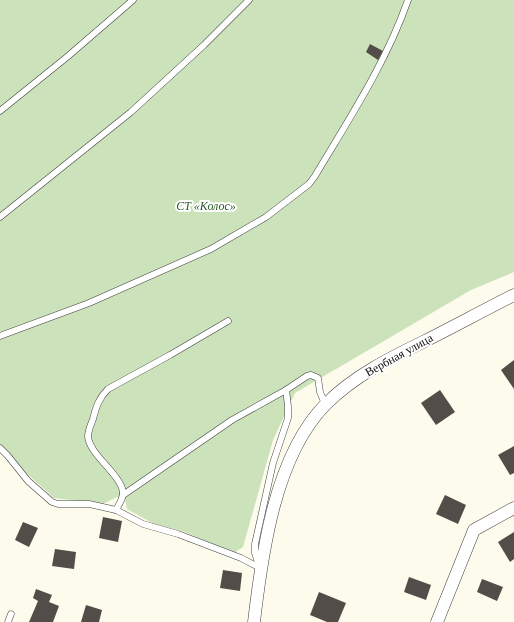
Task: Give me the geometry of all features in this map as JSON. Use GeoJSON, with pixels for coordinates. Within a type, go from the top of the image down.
{"type":"FeatureCollection","features":[{"type":"Feature","properties":{"kind":"street","name":"Вербная улица"},"geometry":{"type":"LineString","coordinates":[[254,622],[260,568],[278,489],[289,461],[310,423],[325,404],[345,387],[377,365],[514,295]]}},
{"type":"Feature","properties":{"kind":"street"},"geometry":{"type":"LineString","coordinates":[[437,622],[474,530],[514,508]]}},
{"type":"Feature","properties":{"kind":"lane"},"geometry":{"type":"LineString","coordinates":[[0,112],[133,0]]}},
{"type":"Feature","properties":{"kind":"lane"},"geometry":{"type":"LineString","coordinates":[[0,217],[130,112],[204,45],[249,0]]}},
{"type":"Feature","properties":{"kind":"lane"},"geometry":{"type":"LineString","coordinates":[[0,336],[89,303],[211,249],[266,217],[309,184],[383,60],[401,20],[408,0]]}},
{"type":"Feature","properties":{"kind":"lane"},"geometry":{"type":"LineString","coordinates":[[123,495],[122,488],[117,480],[90,443],[88,435],[96,405],[108,389],[228,321]]}},
{"type":"Feature","properties":{"kind":"lane"},"geometry":{"type":"LineString","coordinates":[[116,510],[123,495],[232,420],[286,390],[307,376],[315,376],[318,378],[320,392],[325,404]]}},
{"type":"Feature","properties":{"kind":"lane"},"geometry":{"type":"LineString","coordinates":[[260,568],[255,553],[255,544],[273,463],[288,418],[286,390]]}},
{"type":"Feature","properties":{"kind":"lane"},"geometry":{"type":"LineString","coordinates":[[0,448],[28,481],[52,502],[58,504],[89,504],[116,510],[143,524],[178,534],[227,552],[260,568]]}},
{"type":"Feature","properties":{"kind":"lane"},"geometry":{"type":"LineString","coordinates":[[8,622],[11,614]]}},
{"type":"Feature","properties":{"kind":"green space","name":"СТ «Колос»"},"geometry":{"type":"Polygon","coordinates":[[[0,0],[514,0],[514,272],[471,290],[295,393],[273,440],[243,547],[234,553],[182,531],[154,524],[127,509],[125,500],[117,497],[103,504],[54,498],[25,472],[0,445],[0,0]]]}},
{"type":"Feature","properties":{"kind":"building"},"geometry":{"type":"Polygon","coordinates":[[[370,44],[383,51],[378,60],[366,52],[370,44]]]}},
{"type":"Feature","properties":{"kind":"building"},"geometry":{"type":"Polygon","coordinates":[[[514,360],[514,389],[501,370],[514,360]]]}},
{"type":"Feature","properties":{"kind":"building"},"geometry":{"type":"Polygon","coordinates":[[[440,390],[455,412],[436,425],[421,403],[440,390]]]}},
{"type":"Feature","properties":{"kind":"building"},"geometry":{"type":"Polygon","coordinates":[[[514,446],[514,473],[510,475],[498,455],[514,446]]]}},
{"type":"Feature","properties":{"kind":"building"},"geometry":{"type":"Polygon","coordinates":[[[445,495],[466,505],[458,524],[436,514],[445,495]]]}},
{"type":"Feature","properties":{"kind":"building"},"geometry":{"type":"Polygon","coordinates":[[[103,517],[122,521],[118,542],[99,538],[103,517]]]}},
{"type":"Feature","properties":{"kind":"building"},"geometry":{"type":"Polygon","coordinates":[[[23,522],[38,528],[29,547],[15,540],[23,522]]]}},
{"type":"Feature","properties":{"kind":"building"},"geometry":{"type":"Polygon","coordinates":[[[514,532],[514,559],[510,562],[498,542],[514,532]]]}},
{"type":"Feature","properties":{"kind":"building"},"geometry":{"type":"Polygon","coordinates":[[[55,549],[76,552],[74,569],[52,566],[55,549]]]}},
{"type":"Feature","properties":{"kind":"building"},"geometry":{"type":"Polygon","coordinates":[[[223,570],[242,573],[240,591],[220,588],[223,570]]]}},
{"type":"Feature","properties":{"kind":"building"},"geometry":{"type":"Polygon","coordinates":[[[409,577],[431,585],[426,600],[404,592],[409,577]]]}},
{"type":"Feature","properties":{"kind":"building"},"geometry":{"type":"Polygon","coordinates":[[[482,579],[503,587],[497,601],[477,592],[482,579]]]}},
{"type":"Feature","properties":{"kind":"building"},"geometry":{"type":"Polygon","coordinates":[[[36,589],[52,595],[49,602],[59,606],[53,622],[29,622],[38,601],[33,598],[36,589]]]}},
{"type":"Feature","properties":{"kind":"building"},"geometry":{"type":"Polygon","coordinates":[[[319,592],[346,603],[338,622],[327,622],[310,615],[319,592]]]}},
{"type":"Feature","properties":{"kind":"building"},"geometry":{"type":"Polygon","coordinates":[[[86,605],[102,610],[99,622],[81,622],[86,605]]]}}]}
